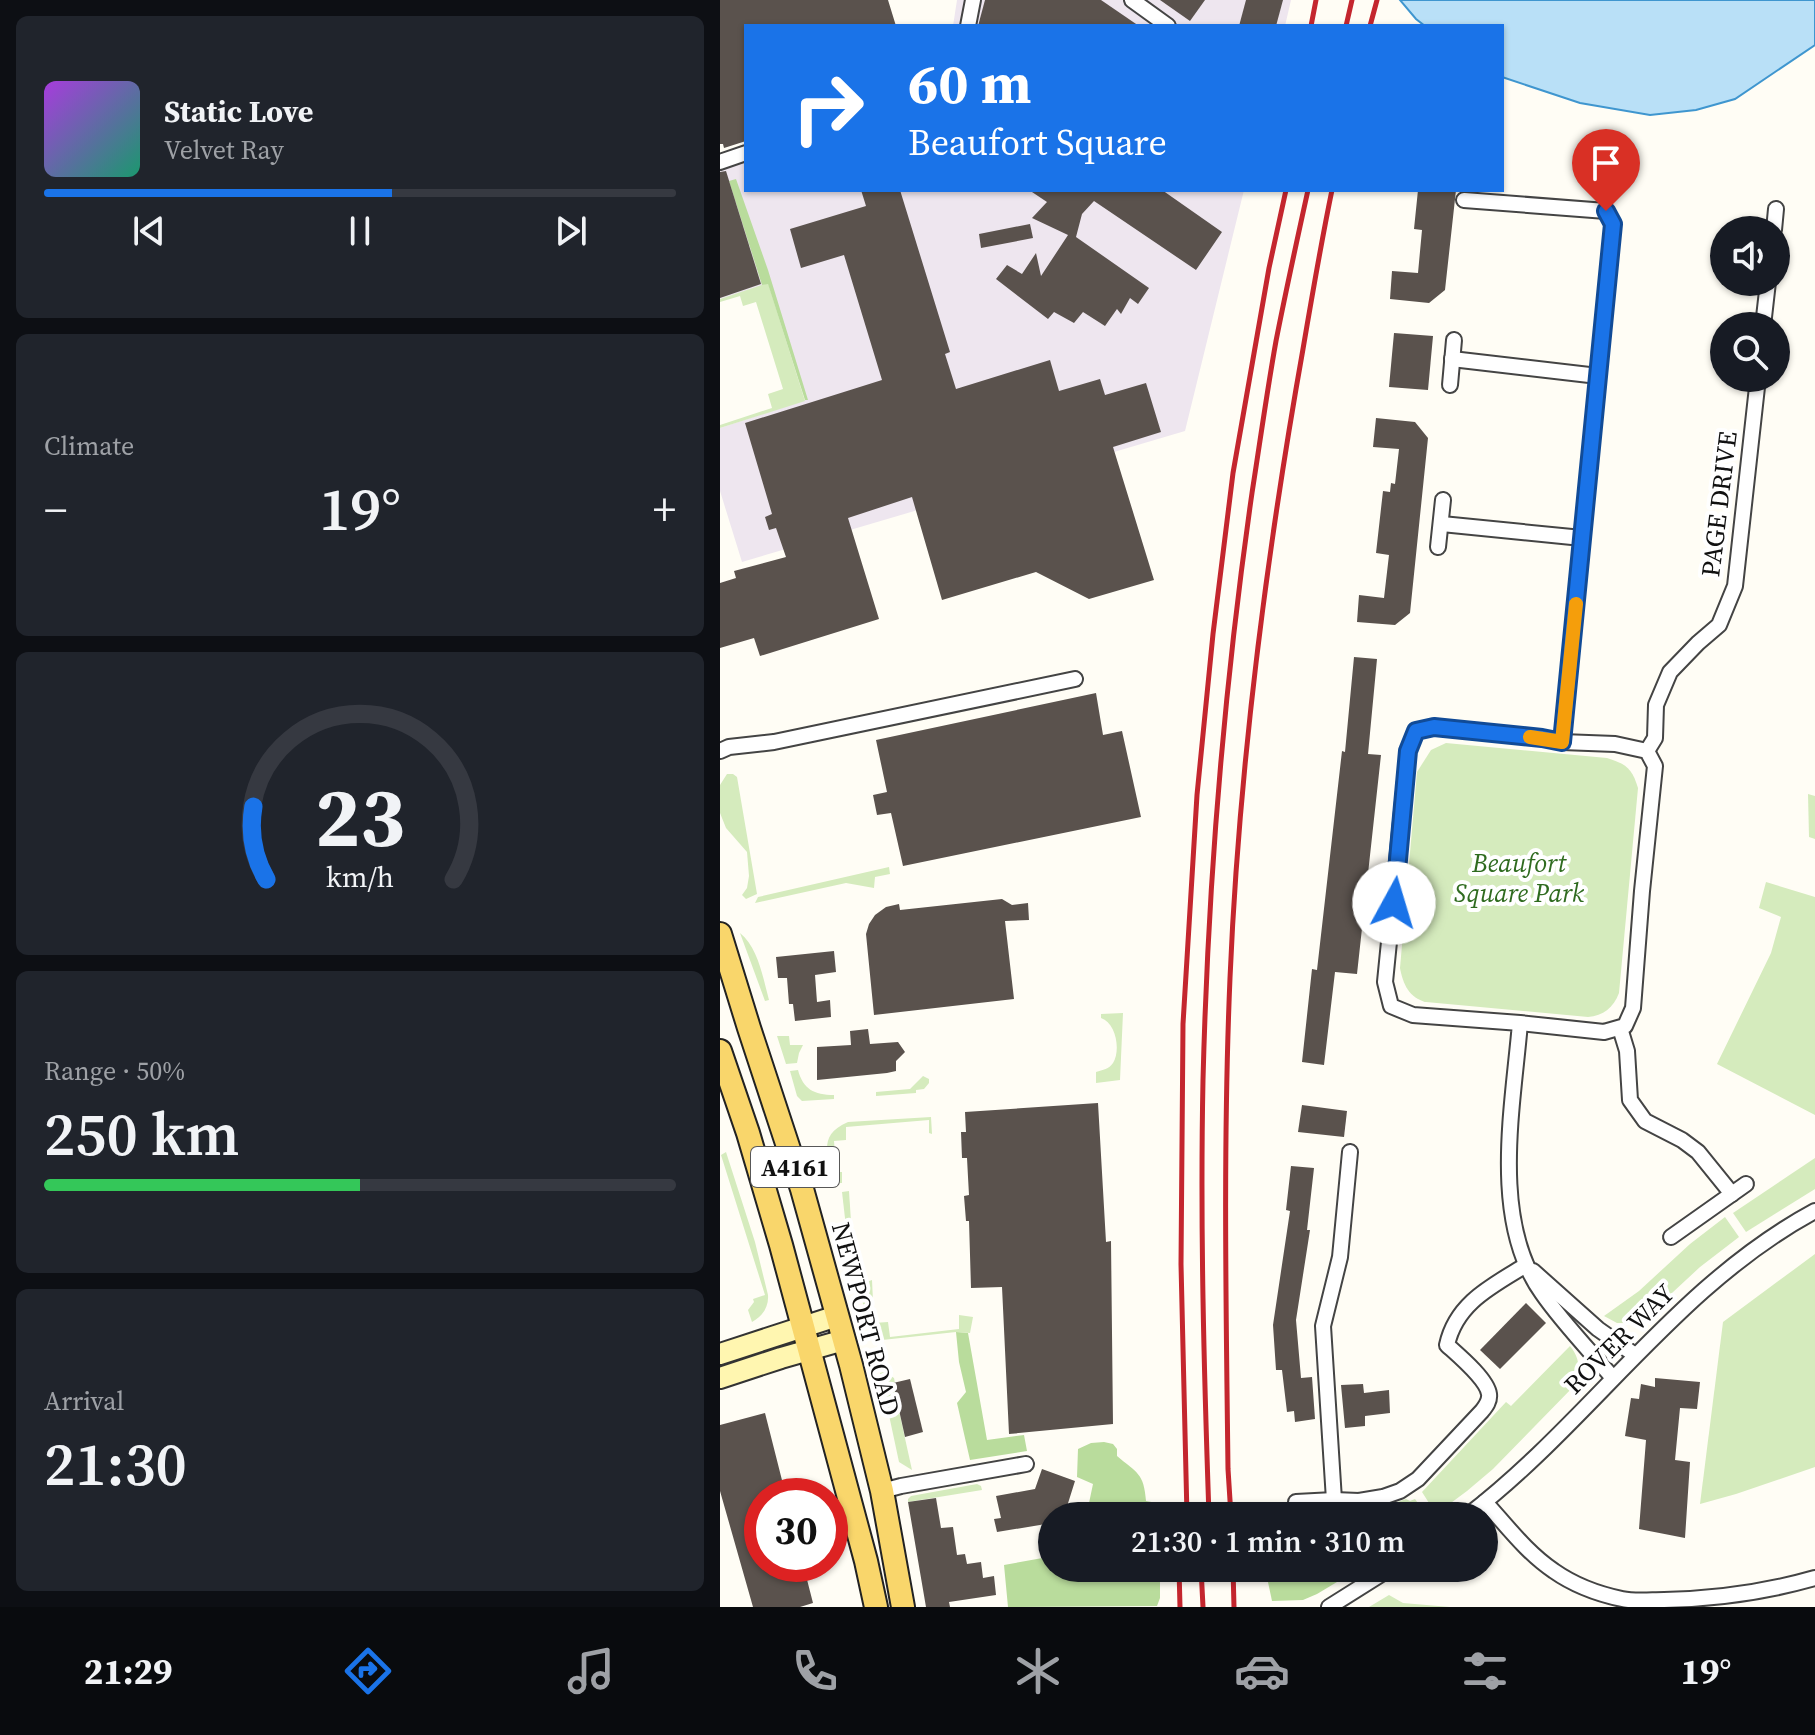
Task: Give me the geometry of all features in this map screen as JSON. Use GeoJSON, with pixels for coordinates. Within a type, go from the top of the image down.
{"type":"FeatureCollection","features":[{"type":"Feature","properties":{"kind":"main road","name":"NEWPORT ROAD"},"geometry":{"type":"LineString","coordinates":[[720,934],[802,1189],[861,1401],[882,1491],[903,1607]]}},
{"type":"Feature","properties":{"kind":"main road","name":"A4161"},"geometry":{"type":"LineString","coordinates":[[720,1051],[781,1245],[876,1607]]}},
{"type":"Feature","properties":{"kind":"street"},"geometry":{"type":"LineString","coordinates":[[968,24],[973,0]]}},
{"type":"Feature","properties":{"kind":"street"},"geometry":{"type":"LineString","coordinates":[[1132,0],[1165,24]]}},
{"type":"Feature","properties":{"kind":"street"},"geometry":{"type":"LineString","coordinates":[[720,162],[744,154]]}},
{"type":"Feature","properties":{"kind":"street"},"geometry":{"type":"LineString","coordinates":[[1464,200],[1606,211],[1613,224],[1562,742]]}},
{"type":"Feature","properties":{"kind":"street"},"geometry":{"type":"LineString","coordinates":[[1775,216],[1776,209]]}},
{"type":"Feature","properties":{"kind":"street"},"geometry":{"type":"LineString","coordinates":[[1450,385],[1454,340]]}},
{"type":"Feature","properties":{"kind":"street"},"geometry":{"type":"LineString","coordinates":[[1452,359],[1598,376]]}},
{"type":"Feature","properties":{"kind":"street","name":"PAGE DRIVE"},"geometry":{"type":"LineString","coordinates":[[1647,751],[1655,738],[1656,705],[1670,672],[1719,625],[1735,586],[1756,392]]}},
{"type":"Feature","properties":{"kind":"street"},"geometry":{"type":"LineString","coordinates":[[1438,547],[1443,500]]}},
{"type":"Feature","properties":{"kind":"street"},"geometry":{"type":"LineString","coordinates":[[1442,524],[1582,538]]}},
{"type":"Feature","properties":{"kind":"street"},"geometry":{"type":"LineString","coordinates":[[723,747],[774,742],[1075,679]]}},
{"type":"Feature","properties":{"kind":"street"},"geometry":{"type":"LineString","coordinates":[[1434,727],[1562,742],[1615,744],[1647,751],[1655,766],[1633,1008],[1625,1026],[1604,1032],[1520,1030],[1413,1015],[1391,1006],[1385,982],[1408,751],[1416,731],[1434,727]]}},
{"type":"Feature","properties":{"kind":"street"},"geometry":{"type":"LineString","coordinates":[[1620,1028],[1627,1051],[1630,1100],[1645,1121],[1698,1152],[1732,1194]]}},
{"type":"Feature","properties":{"kind":"street"},"geometry":{"type":"LineString","coordinates":[[1520,1030],[1508,1144],[1511,1217],[1526,1265],[1541,1292],[1613,1378]]}},
{"type":"Feature","properties":{"kind":"street"},"geometry":{"type":"LineString","coordinates":[[1334,1500],[1323,1326],[1340,1257],[1350,1152]]}},
{"type":"Feature","properties":{"kind":"street"},"geometry":{"type":"LineString","coordinates":[[1671,1237],[1746,1184]]}},
{"type":"Feature","properties":{"kind":"street","name":"ROVER WAY"},"geometry":{"type":"LineString","coordinates":[[1485,1502],[1526,1466],[1696,1297],[1753,1251],[1815,1211]]}},
{"type":"Feature","properties":{"kind":"street"},"geometry":{"type":"LineString","coordinates":[[1526,1265],[1598,1329],[1635,1355]]}},
{"type":"Feature","properties":{"kind":"street"},"geometry":{"type":"LineString","coordinates":[[1296,1502],[1359,1501],[1383,1497],[1412,1484],[1488,1403],[1489,1395],[1483,1381],[1447,1345],[1450,1329],[1460,1312],[1492,1286],[1526,1265]]}},
{"type":"Feature","properties":{"kind":"street"},"geometry":{"type":"LineString","coordinates":[[720,1354],[837,1316]]}},
{"type":"Feature","properties":{"kind":"street"},"geometry":{"type":"LineString","coordinates":[[720,1378],[844,1340]]}},
{"type":"Feature","properties":{"kind":"street"},"geometry":{"type":"LineString","coordinates":[[882,1491],[1026,1464]]}},
{"type":"Feature","properties":{"kind":"street"},"geometry":{"type":"LineString","coordinates":[[1498,1516],[1529,1551],[1554,1571],[1574,1583],[1624,1600],[1689,1600],[1754,1592],[1815,1578]]}},
{"type":"Feature","properties":{"kind":"street"},"geometry":{"type":"LineString","coordinates":[[1329,1607],[1369,1582]]}},
{"type":"Feature","properties":{"kind":"shaded area"},"geometry":{"type":"Polygon","coordinates":[[[957,0],[1291,0],[1285,24],[953,24],[957,0]]]}},
{"type":"Feature","properties":{"kind":"shaded area"},"geometry":{"type":"Polygon","coordinates":[[[744,162],[744,192],[1244,192],[1185,431],[742,562],[720,491],[720,428],[805,400],[768,284],[720,299],[720,169],[744,162]]]}},
{"type":"Feature","properties":{"kind":"green space"},"geometry":{"type":"Polygon","coordinates":[[[736,179],[808,400],[805,400],[768,284],[762,285],[729,181],[736,179]]]}},
{"type":"Feature","properties":{"kind":"green space"},"geometry":{"type":"Polygon","coordinates":[[[768,283],[805,401],[720,428],[720,425],[772,408],[768,394],[783,389],[756,302],[743,306],[740,296],[720,302],[720,299],[768,283]]]}},
{"type":"Feature","properties":{"kind":"green space","name":"Beaufort Square Park"},"geometry":{"type":"Polygon","coordinates":[[[1446,743],[1607,758],[1631,771],[1638,788],[1619,993],[1603,1013],[1588,1017],[1426,1002],[1408,990],[1400,968],[1417,772],[1431,750],[1446,743]]]}},
{"type":"Feature","properties":{"kind":"green space"},"geometry":{"type":"Polygon","coordinates":[[[727,774],[737,777],[757,894],[746,899],[742,895],[749,876],[747,852],[726,828],[720,813],[720,785],[727,774]]]}},
{"type":"Feature","properties":{"kind":"green space"},"geometry":{"type":"Polygon","coordinates":[[[1808,794],[1815,796],[1815,839],[1809,837],[1808,794]]]}},
{"type":"Feature","properties":{"kind":"green space"},"geometry":{"type":"Polygon","coordinates":[[[889,867],[890,874],[875,877],[874,888],[846,883],[755,903],[758,897],[889,867]]]}},
{"type":"Feature","properties":{"kind":"green space"},"geometry":{"type":"Polygon","coordinates":[[[1766,882],[1815,897],[1815,1115],[1717,1064],[1771,953],[1781,917],[1759,908],[1766,882]]]}},
{"type":"Feature","properties":{"kind":"green space"},"geometry":{"type":"Polygon","coordinates":[[[740,933],[756,955],[769,1000],[765,1001],[740,933]]]}},
{"type":"Feature","properties":{"kind":"green space"},"geometry":{"type":"Polygon","coordinates":[[[1123,1013],[1120,1080],[1096,1083],[1096,1072],[1111,1065],[1117,1051],[1113,1031],[1101,1014],[1123,1013]]]}},
{"type":"Feature","properties":{"kind":"green space"},"geometry":{"type":"Polygon","coordinates":[[[777,1036],[789,1036],[790,1045],[803,1045],[797,1063],[786,1064],[777,1036]]]}},
{"type":"Feature","properties":{"kind":"green space"},"geometry":{"type":"Polygon","coordinates":[[[798,1070],[810,1090],[834,1095],[834,1099],[802,1101],[797,1096],[790,1071],[798,1070]]]}},
{"type":"Feature","properties":{"kind":"green space"},"geometry":{"type":"Polygon","coordinates":[[[923,1076],[929,1079],[929,1083],[916,1093],[876,1096],[876,1092],[910,1089],[923,1076]]]}},
{"type":"Feature","properties":{"kind":"green space"},"geometry":{"type":"Polygon","coordinates":[[[931,1117],[932,1134],[929,1133],[929,1120],[846,1127],[846,1140],[834,1141],[838,1172],[842,1172],[842,1183],[837,1183],[827,1149],[831,1134],[838,1128],[848,1122],[931,1117]]]}},
{"type":"Feature","properties":{"kind":"green space"},"geometry":{"type":"Polygon","coordinates":[[[726,1152],[755,1242],[768,1295],[764,1311],[752,1322],[748,1310],[753,1299],[765,1295],[721,1155],[726,1152]]]}},
{"type":"Feature","properties":{"kind":"green space"},"geometry":{"type":"Polygon","coordinates":[[[1815,1158],[1815,1189],[1746,1232],[1733,1213],[1815,1158]]]}},
{"type":"Feature","properties":{"kind":"green space"},"geometry":{"type":"Polygon","coordinates":[[[849,1191],[853,1252],[849,1253],[842,1192],[849,1191]]]}},
{"type":"Feature","properties":{"kind":"green space"},"geometry":{"type":"Polygon","coordinates":[[[1725,1217],[1739,1237],[1700,1267],[1645,1318],[1617,1323],[1604,1316],[1639,1291],[1725,1217]]]}},
{"type":"Feature","properties":{"kind":"green space"},"geometry":{"type":"Polygon","coordinates":[[[1815,1254],[1815,1467],[1700,1504],[1723,1322],[1815,1254]]]}},
{"type":"Feature","properties":{"kind":"green space"},"geometry":{"type":"Polygon","coordinates":[[[872,1280],[874,1323],[888,1322],[890,1337],[959,1329],[959,1315],[973,1317],[970,1333],[873,1341],[858,1285],[872,1280]]]}},
{"type":"Feature","properties":{"kind":"green space"},"geometry":{"type":"Polygon","coordinates":[[[956,1332],[968,1333],[987,1440],[1024,1435],[1027,1451],[970,1460],[957,1403],[966,1392],[956,1332]]]}},
{"type":"Feature","properties":{"kind":"green space"},"geometry":{"type":"Polygon","coordinates":[[[1570,1346],[1578,1364],[1576,1384],[1493,1469],[1467,1491],[1452,1502],[1428,1502],[1422,1492],[1506,1402],[1511,1406],[1570,1346]]]}},
{"type":"Feature","properties":{"kind":"green space"},"geometry":{"type":"Polygon","coordinates":[[[880,1373],[894,1378],[912,1470],[899,1462],[880,1373]]]}},
{"type":"Feature","properties":{"kind":"green space"},"geometry":{"type":"Polygon","coordinates":[[[1091,1443],[1113,1444],[1117,1456],[1138,1474],[1146,1501],[1152,1502],[1089,1502],[1093,1484],[1077,1477],[1078,1449],[1091,1443]]]}},
{"type":"Feature","properties":{"kind":"green space"},"geometry":{"type":"Polygon","coordinates":[[[977,1484],[982,1490],[908,1502],[911,1496],[977,1484]]]}},
{"type":"Feature","properties":{"kind":"green space"},"geometry":{"type":"Polygon","coordinates":[[[1038,1559],[1038,1582],[1160,1582],[1160,1598],[1157,1606],[1008,1607],[1004,1565],[1038,1559]]]}},
{"type":"Feature","properties":{"kind":"green space"},"geometry":{"type":"Polygon","coordinates":[[[1268,1582],[1337,1582],[1303,1600],[1272,1601],[1268,1582]]]}},
{"type":"Feature","properties":{"kind":"green space"},"geometry":{"type":"Polygon","coordinates":[[[1389,1595],[1403,1603],[1450,1607],[1369,1607],[1389,1595]]]}},
{"type":"Feature","properties":{"kind":"water"},"geometry":{"type":"Polygon","coordinates":[[[1400,0],[1815,0],[1815,45],[1735,99],[1696,110],[1650,115],[1580,103],[1504,78],[1504,24],[1422,24],[1400,0]]]}},
{"type":"Feature","properties":{"kind":"building"},"geometry":{"type":"Polygon","coordinates":[[[720,0],[888,0],[895,24],[744,24],[744,142],[724,148],[720,144],[720,0]]]}},
{"type":"Feature","properties":{"kind":"building"},"geometry":{"type":"Polygon","coordinates":[[[985,0],[1101,0],[1136,24],[979,24],[985,0]]]}},
{"type":"Feature","properties":{"kind":"building"},"geometry":{"type":"Polygon","coordinates":[[[1160,0],[1205,0],[1190,21],[1160,0]]]}},
{"type":"Feature","properties":{"kind":"building"},"geometry":{"type":"Polygon","coordinates":[[[1246,0],[1283,0],[1277,24],[1240,24],[1246,0]]]}},
{"type":"Feature","properties":{"kind":"building"},"geometry":{"type":"Polygon","coordinates":[[[726,171],[761,284],[720,298],[720,172],[726,171]]]}},
{"type":"Feature","properties":{"kind":"building"},"geometry":{"type":"Polygon","coordinates":[[[862,192],[901,192],[950,352],[945,354],[956,389],[1050,360],[1059,391],[1100,379],[1105,395],[1146,383],[1161,432],[1113,447],[1154,580],[1089,599],[1036,572],[942,600],[912,497],[848,518],[879,619],[760,656],[754,638],[720,648],[720,583],[736,578],[734,571],[786,557],[776,528],[769,530],[765,517],[772,514],[745,423],[882,380],[844,255],[801,268],[790,229],[866,206],[862,192]]]}},
{"type":"Feature","properties":{"kind":"building"},"geometry":{"type":"Polygon","coordinates":[[[1032,192],[1165,192],[1222,232],[1196,270],[1094,201],[1082,214],[1076,237],[1149,288],[1138,304],[1130,298],[1121,314],[1117,309],[1105,326],[1083,312],[1074,323],[1054,312],[1048,319],[996,279],[1007,265],[1022,274],[1036,253],[1041,276],[1068,235],[1032,218],[1047,202],[1032,192]]]}},
{"type":"Feature","properties":{"kind":"building"},"geometry":{"type":"Polygon","coordinates":[[[1418,192],[1456,192],[1445,290],[1429,303],[1390,299],[1392,271],[1418,273],[1422,230],[1414,229],[1418,192]]]}},
{"type":"Feature","properties":{"kind":"building"},"geometry":{"type":"Polygon","coordinates":[[[1030,224],[1033,238],[981,248],[979,234],[1030,224]]]}},
{"type":"Feature","properties":{"kind":"building"},"geometry":{"type":"Polygon","coordinates":[[[1394,333],[1433,336],[1428,390],[1389,387],[1394,333]]]}},
{"type":"Feature","properties":{"kind":"building"},"geometry":{"type":"Polygon","coordinates":[[[1376,418],[1415,422],[1428,438],[1410,613],[1395,625],[1357,622],[1359,595],[1384,598],[1389,555],[1376,553],[1383,491],[1390,492],[1391,483],[1395,484],[1399,449],[1373,447],[1376,418]]]}},
{"type":"Feature","properties":{"kind":"building"},"geometry":{"type":"Polygon","coordinates":[[[1354,657],[1377,659],[1368,754],[1381,755],[1357,974],[1335,972],[1324,1065],[1302,1062],[1312,969],[1317,970],[1342,751],[1345,752],[1354,657]]]}},
{"type":"Feature","properties":{"kind":"building"},"geometry":{"type":"Polygon","coordinates":[[[1096,693],[1103,735],[1122,731],[1141,817],[903,866],[891,813],[877,815],[873,795],[887,792],[876,740],[1096,693]]]}},
{"type":"Feature","properties":{"kind":"building"},"geometry":{"type":"Polygon","coordinates":[[[1002,899],[1012,905],[1028,903],[1029,920],[1005,921],[1014,999],[874,1015],[866,934],[875,915],[886,907],[899,904],[900,910],[1002,899]]]}},
{"type":"Feature","properties":{"kind":"building"},"geometry":{"type":"Polygon","coordinates":[[[834,951],[836,972],[815,975],[817,1002],[830,1000],[831,1017],[795,1021],[793,1004],[789,1004],[787,978],[778,978],[776,957],[834,951]]]}},
{"type":"Feature","properties":{"kind":"building"},"geometry":{"type":"Polygon","coordinates":[[[868,1029],[870,1044],[898,1042],[905,1052],[896,1061],[896,1071],[817,1080],[817,1047],[851,1045],[850,1031],[868,1029]]]}},
{"type":"Feature","properties":{"kind":"building"},"geometry":{"type":"Polygon","coordinates":[[[1098,1103],[1106,1242],[1111,1241],[1113,1424],[1009,1434],[1002,1287],[971,1288],[969,1221],[966,1221],[964,1196],[969,1195],[967,1158],[962,1158],[961,1132],[966,1132],[965,1112],[1098,1103]]]}},
{"type":"Feature","properties":{"kind":"building"},"geometry":{"type":"Polygon","coordinates":[[[1302,1105],[1347,1111],[1344,1137],[1298,1132],[1302,1105]]]}},
{"type":"Feature","properties":{"kind":"building"},"geometry":{"type":"Polygon","coordinates":[[[1291,1166],[1314,1168],[1307,1230],[1310,1230],[1296,1320],[1301,1378],[1312,1377],[1315,1419],[1295,1422],[1294,1411],[1287,1412],[1282,1370],[1276,1370],[1273,1325],[1290,1211],[1286,1210],[1291,1166]]]}},
{"type":"Feature","properties":{"kind":"building"},"geometry":{"type":"Polygon","coordinates":[[[1526,1303],[1546,1323],[1500,1369],[1480,1350],[1526,1303]]]}},
{"type":"Feature","properties":{"kind":"building"},"geometry":{"type":"Polygon","coordinates":[[[1655,1378],[1700,1382],[1697,1409],[1680,1408],[1675,1460],[1690,1462],[1685,1538],[1639,1529],[1646,1440],[1625,1436],[1631,1398],[1639,1399],[1641,1384],[1655,1387],[1655,1378]]]}},
{"type":"Feature","properties":{"kind":"building"},"geometry":{"type":"Polygon","coordinates":[[[910,1379],[923,1432],[905,1437],[893,1383],[910,1379]]]}},
{"type":"Feature","properties":{"kind":"building"},"geometry":{"type":"Polygon","coordinates":[[[1363,1384],[1364,1393],[1389,1390],[1390,1413],[1365,1416],[1365,1426],[1345,1428],[1341,1385],[1363,1384]]]}},
{"type":"Feature","properties":{"kind":"building"},"geometry":{"type":"Polygon","coordinates":[[[765,1413],[781,1478],[744,1478],[744,1575],[720,1491],[720,1425],[765,1413]]]}},
{"type":"Feature","properties":{"kind":"building"},"geometry":{"type":"Polygon","coordinates":[[[1042,1469],[1075,1481],[1068,1502],[1038,1502],[1038,1525],[997,1532],[994,1519],[1001,1518],[996,1496],[1035,1489],[1042,1469]]]}},
{"type":"Feature","properties":{"kind":"building"},"geometry":{"type":"Polygon","coordinates":[[[936,1498],[941,1528],[953,1527],[957,1555],[965,1554],[967,1564],[981,1562],[983,1578],[994,1576],[996,1595],[949,1602],[950,1607],[926,1607],[908,1502],[936,1498]]]}},
{"type":"Feature","properties":{"kind":"building"},"geometry":{"type":"Polygon","coordinates":[[[746,1582],[808,1582],[813,1603],[800,1607],[753,1607],[746,1582]]]}},
{"type":"Feature","properties":{"kind":"railway"},"geometry":{"type":"LineString","coordinates":[[1311,24],[1316,0]]}},
{"type":"Feature","properties":{"kind":"railway"},"geometry":{"type":"LineString","coordinates":[[1346,24],[1352,0]]}},
{"type":"Feature","properties":{"kind":"railway"},"geometry":{"type":"LineString","coordinates":[[1371,24],[1377,0]]}},
{"type":"Feature","properties":{"kind":"railway"},"geometry":{"type":"LineString","coordinates":[[1187,1502],[1181,1264],[1183,1024],[1197,795],[1233,473],[1286,192]]}},
{"type":"Feature","properties":{"kind":"railway"},"geometry":{"type":"LineString","coordinates":[[1209,1502],[1202,1135],[1213,859],[1233,639],[1252,493],[1276,341],[1308,192]]}},
{"type":"Feature","properties":{"kind":"railway"},"geometry":{"type":"LineString","coordinates":[[1230,1502],[1226,1346],[1226,1101],[1240,820],[1256,662],[1277,505],[1332,192]]}},
{"type":"Feature","properties":{"kind":"railway"},"geometry":{"type":"LineString","coordinates":[[1179,1582],[1180,1607]]}},
{"type":"Feature","properties":{"kind":"railway"},"geometry":{"type":"LineString","coordinates":[[1202,1582],[1203,1607]]}},
{"type":"Feature","properties":{"kind":"railway"},"geometry":{"type":"LineString","coordinates":[[1233,1582],[1234,1607]]}},
{"type":"Feature","properties":{"kind":"slow traffic"},"geometry":{"type":"LineString","coordinates":[[1530,737],[1562,742],[1576,604]]}},
{"type":"Feature","properties":{"kind":"route"},"geometry":{"type":"LineString","coordinates":[[1394,903],[1408,751],[1416,731],[1434,727],[1562,742],[1613,224],[1606,211]]}}]}
